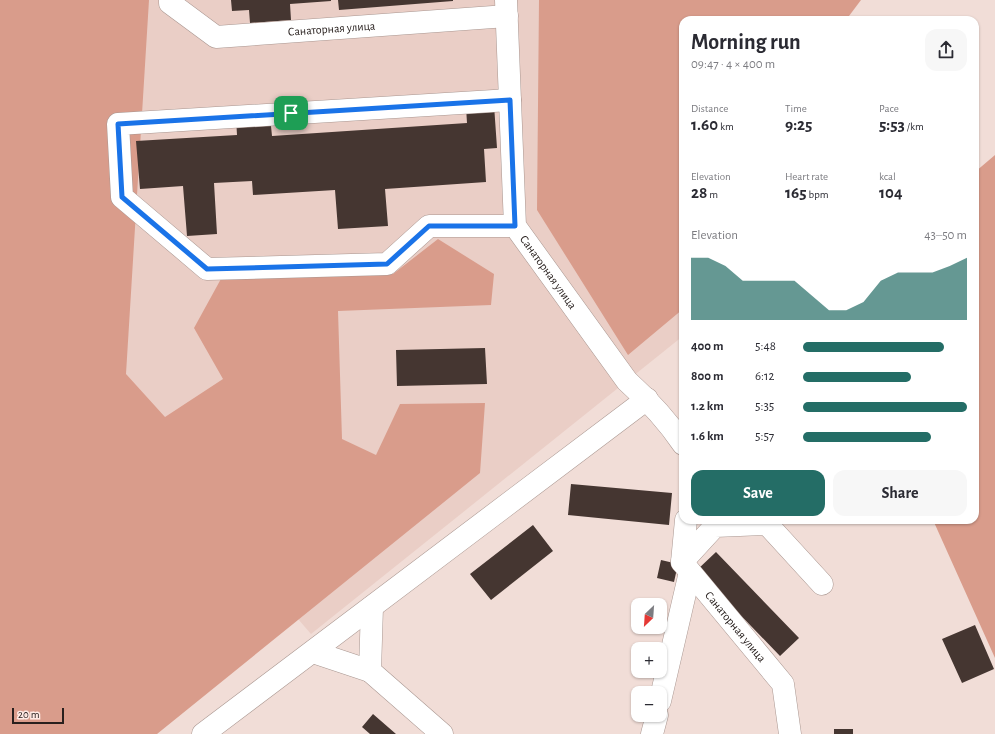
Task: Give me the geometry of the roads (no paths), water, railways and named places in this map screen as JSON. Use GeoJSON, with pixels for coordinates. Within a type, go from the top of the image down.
{"type":"FeatureCollection","features":[{"type":"Feature","properties":{"kind":"street","name":"Санаторная улица"},"geometry":{"type":"LineString","coordinates":[[170,0],[170,3],[216,37],[507,8],[515,226],[627,381],[647,398],[679,438]]}},
{"type":"Feature","properties":{"kind":"street"},"geometry":{"type":"LineString","coordinates":[[510,100],[118,124],[122,197],[207,269],[387,264],[429,226],[515,226]]}},
{"type":"Feature","properties":{"kind":"street"},"geometry":{"type":"LineString","coordinates":[[203,734],[647,398]]}},
{"type":"Feature","properties":{"kind":"street"},"geometry":{"type":"LineString","coordinates":[[663,686],[686,567],[686,524]]}},
{"type":"Feature","properties":{"kind":"street"},"geometry":{"type":"LineString","coordinates":[[686,567],[716,526],[767,524],[822,584]]}},
{"type":"Feature","properties":{"kind":"street","name":"Санаторная улица"},"geometry":{"type":"LineString","coordinates":[[686,567],[783,684],[790,734]]}},
{"type":"Feature","properties":{"kind":"street"},"geometry":{"type":"LineString","coordinates":[[370,672],[372,607]]}},
{"type":"Feature","properties":{"kind":"street"},"geometry":{"type":"LineString","coordinates":[[313,652],[370,672],[442,734]]}},
{"type":"Feature","properties":{"kind":"street"},"geometry":{"type":"LineString","coordinates":[[652,734],[655,722]]}}]}
